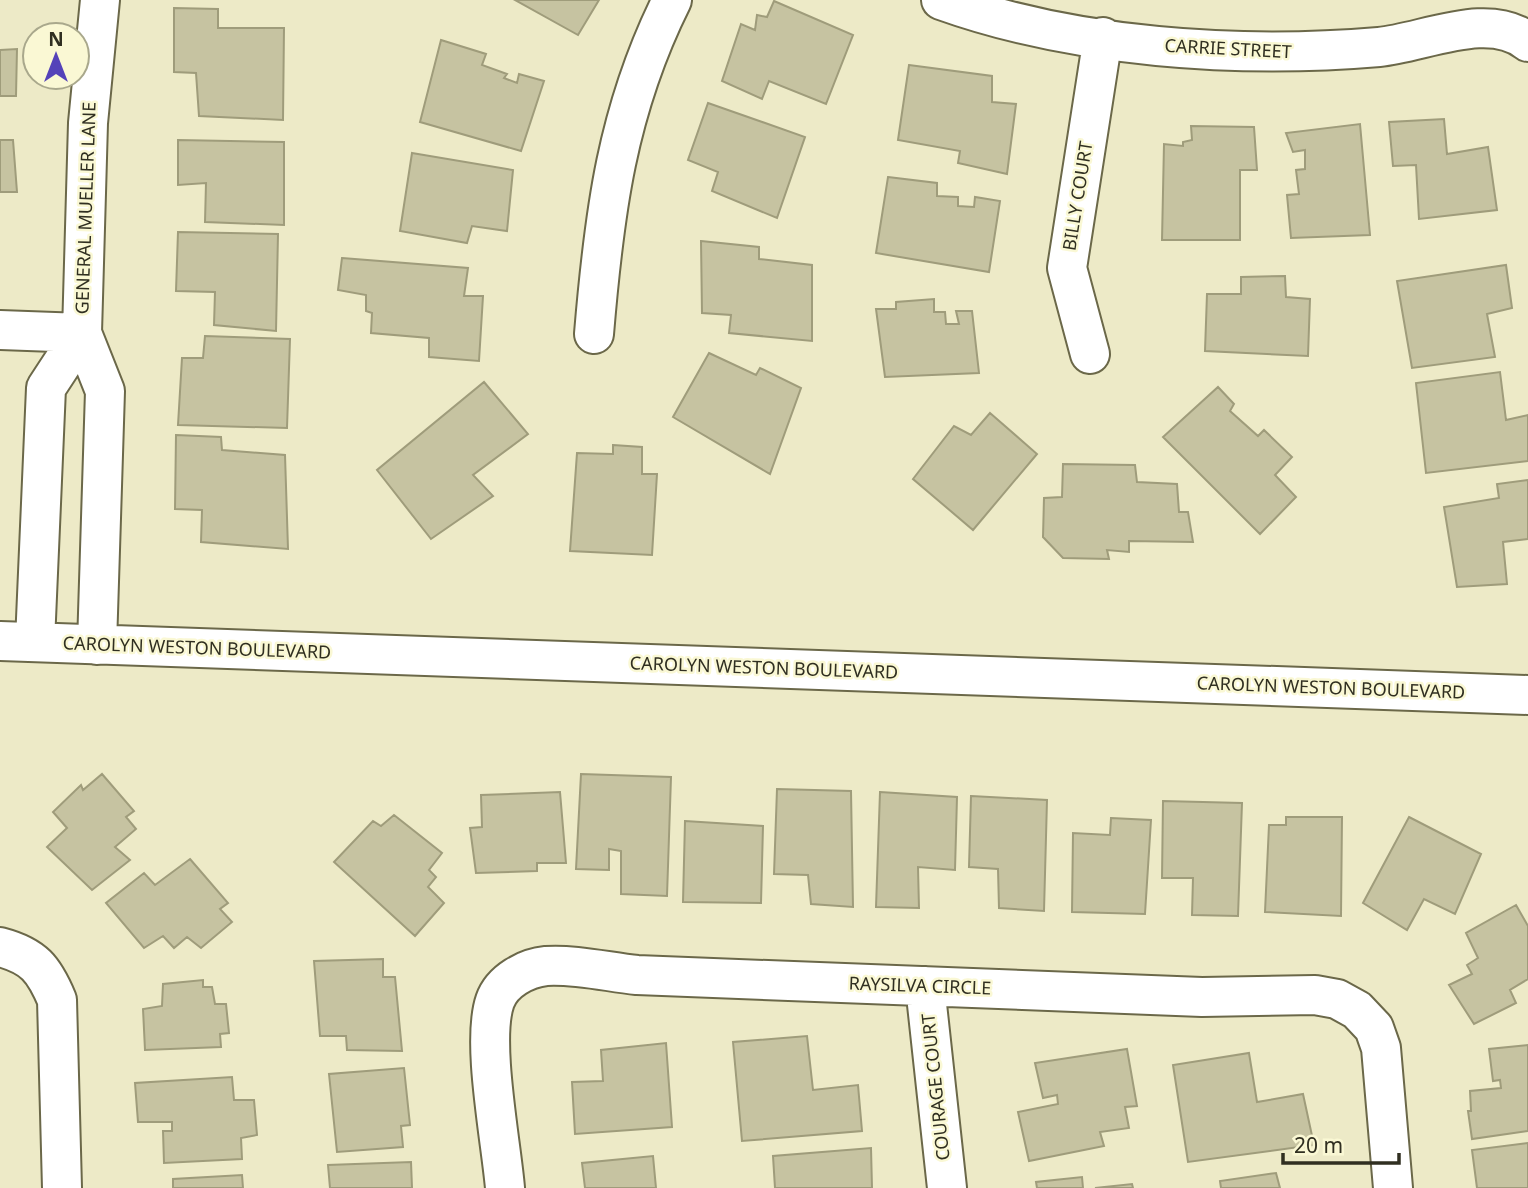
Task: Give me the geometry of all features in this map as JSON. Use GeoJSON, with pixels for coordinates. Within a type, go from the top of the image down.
{"type":"FeatureCollection","features":[{"type":"Feature","properties":{"kind":"street","name":"GENERAL MUELLER LANE"},"geometry":{"type":"LineString","coordinates":[[97,645],[105,391],[82,333],[88,123],[100,0]]}},
{"type":"Feature","properties":{"kind":"street"},"geometry":{"type":"LineString","coordinates":[[594,334],[603,234],[613,169],[633,96],[654,37],[672,0]]}},
{"type":"Feature","properties":{"kind":"street","name":"CARRIE STREET"},"geometry":{"type":"LineString","coordinates":[[941,0],[1044,28],[1181,49],[1310,53],[1396,45],[1478,28],[1523,38]]}},
{"type":"Feature","properties":{"kind":"street","name":"BILLY COURT"},"geometry":{"type":"LineString","coordinates":[[1090,354],[1067,268],[1103,37]]}},
{"type":"Feature","properties":{"kind":"street"},"geometry":{"type":"LineString","coordinates":[[0,330],[82,333]]}},
{"type":"Feature","properties":{"kind":"street","name":"GENERAL MUELLER LANE"},"geometry":{"type":"LineString","coordinates":[[17,642],[46,388],[82,333]]}},
{"type":"Feature","properties":{"kind":"street","name":"CAROLYN WESTON BOULEVARD"},"geometry":{"type":"LineString","coordinates":[[17,642],[1528,695]]}},
{"type":"Feature","properties":{"kind":"street"},"geometry":{"type":"LineString","coordinates":[[0,947],[27,956],[46,972],[57,1000],[62,1188]]}},
{"type":"Feature","properties":{"kind":"street","name":"RAYSILVA CIRCLE"},"geometry":{"type":"LineString","coordinates":[[505,1188],[489,1032],[496,1000],[516,976],[548,966],[637,975],[1202,997],[1315,995],[1337,999],[1357,1010],[1374,1028],[1381,1048],[1394,1188]]}},
{"type":"Feature","properties":{"kind":"street","name":"COURAGE COURT"},"geometry":{"type":"LineString","coordinates":[[925,986],[947,1188]]}},
{"type":"Feature","properties":{"kind":"building"},"geometry":{"type":"Polygon","coordinates":[[[515,0],[599,0],[578,35],[515,0]]]}},
{"type":"Feature","properties":{"kind":"building"},"geometry":{"type":"Polygon","coordinates":[[[774,1],[853,35],[826,104],[769,81],[762,99],[722,81],[741,24],[755,30],[757,15],[767,17],[774,1]]]}},
{"type":"Feature","properties":{"kind":"building"},"geometry":{"type":"Polygon","coordinates":[[[174,8],[218,9],[218,28],[284,28],[283,120],[199,116],[196,73],[174,72],[174,8]]]}},
{"type":"Feature","properties":{"kind":"building"},"geometry":{"type":"Polygon","coordinates":[[[441,40],[486,54],[482,65],[507,74],[504,78],[517,83],[519,74],[544,81],[521,151],[420,122],[441,40]]]}},
{"type":"Feature","properties":{"kind":"building"},"geometry":{"type":"Polygon","coordinates":[[[17,49],[16,96],[0,96],[0,50],[17,49]]]}},
{"type":"Feature","properties":{"kind":"building"},"geometry":{"type":"Polygon","coordinates":[[[909,65],[992,76],[992,102],[1016,104],[1007,174],[958,163],[960,151],[898,140],[909,65]]]}},
{"type":"Feature","properties":{"kind":"building"},"geometry":{"type":"Polygon","coordinates":[[[708,103],[805,137],[777,218],[712,191],[718,172],[688,160],[708,103]]]}},
{"type":"Feature","properties":{"kind":"building"},"geometry":{"type":"Polygon","coordinates":[[[1444,119],[1447,154],[1488,147],[1497,210],[1419,219],[1416,165],[1393,166],[1389,122],[1444,119]]]}},
{"type":"Feature","properties":{"kind":"building"},"geometry":{"type":"Polygon","coordinates":[[[1360,124],[1370,235],[1291,238],[1287,195],[1299,194],[1296,170],[1305,169],[1305,150],[1293,152],[1286,133],[1360,124]]]}},
{"type":"Feature","properties":{"kind":"building"},"geometry":{"type":"Polygon","coordinates":[[[1191,126],[1254,127],[1257,170],[1240,170],[1240,240],[1162,240],[1164,144],[1183,146],[1183,142],[1192,140],[1191,126]]]}},
{"type":"Feature","properties":{"kind":"building"},"geometry":{"type":"Polygon","coordinates":[[[0,140],[13,140],[17,192],[0,192],[0,140]]]}},
{"type":"Feature","properties":{"kind":"building"},"geometry":{"type":"Polygon","coordinates":[[[178,140],[284,142],[284,225],[205,222],[206,183],[178,185],[178,140]]]}},
{"type":"Feature","properties":{"kind":"building"},"geometry":{"type":"Polygon","coordinates":[[[412,153],[513,170],[507,231],[472,226],[467,243],[400,231],[412,153]]]}},
{"type":"Feature","properties":{"kind":"building"},"geometry":{"type":"Polygon","coordinates":[[[888,177],[937,183],[937,196],[958,197],[958,206],[974,207],[975,197],[1000,201],[989,272],[876,253],[888,177]]]}},
{"type":"Feature","properties":{"kind":"building"},"geometry":{"type":"Polygon","coordinates":[[[178,232],[278,234],[276,331],[214,325],[215,292],[176,291],[178,232]]]}},
{"type":"Feature","properties":{"kind":"building"},"geometry":{"type":"Polygon","coordinates":[[[701,241],[759,247],[759,259],[812,265],[812,341],[729,333],[731,315],[702,313],[701,241]]]}},
{"type":"Feature","properties":{"kind":"building"},"geometry":{"type":"Polygon","coordinates":[[[342,258],[468,268],[464,296],[483,296],[479,361],[429,357],[429,338],[371,333],[372,313],[366,311],[366,295],[338,290],[342,258]]]}},
{"type":"Feature","properties":{"kind":"building"},"geometry":{"type":"Polygon","coordinates":[[[1506,265],[1512,308],[1487,314],[1495,357],[1412,368],[1397,281],[1506,265]]]}},
{"type":"Feature","properties":{"kind":"building"},"geometry":{"type":"Polygon","coordinates":[[[1285,276],[1286,297],[1310,299],[1308,356],[1205,351],[1207,294],[1241,294],[1241,277],[1285,276]]]}},
{"type":"Feature","properties":{"kind":"building"},"geometry":{"type":"Polygon","coordinates":[[[934,299],[934,312],[945,312],[946,324],[959,324],[956,311],[972,311],[979,373],[885,377],[876,309],[896,309],[896,302],[934,299]]]}},
{"type":"Feature","properties":{"kind":"building"},"geometry":{"type":"Polygon","coordinates":[[[205,336],[290,339],[287,428],[178,425],[182,358],[203,358],[205,336]]]}},
{"type":"Feature","properties":{"kind":"building"},"geometry":{"type":"Polygon","coordinates":[[[709,353],[756,375],[760,368],[801,388],[770,474],[673,417],[709,353]]]}},
{"type":"Feature","properties":{"kind":"building"},"geometry":{"type":"Polygon","coordinates":[[[1500,372],[1506,420],[1528,415],[1528,461],[1426,473],[1416,383],[1500,372]]]}},
{"type":"Feature","properties":{"kind":"building"},"geometry":{"type":"Polygon","coordinates":[[[484,382],[528,434],[473,475],[493,496],[431,539],[377,470],[484,382]]]}},
{"type":"Feature","properties":{"kind":"building"},"geometry":{"type":"Polygon","coordinates":[[[1218,387],[1234,404],[1230,411],[1258,436],[1264,430],[1292,457],[1275,475],[1296,497],[1260,534],[1163,437],[1218,387]]]}},
{"type":"Feature","properties":{"kind":"building"},"geometry":{"type":"Polygon","coordinates":[[[990,413],[1037,454],[973,530],[913,479],[954,426],[971,435],[990,413]]]}},
{"type":"Feature","properties":{"kind":"building"},"geometry":{"type":"Polygon","coordinates":[[[176,435],[221,437],[222,450],[285,455],[288,549],[201,542],[202,510],[175,509],[176,435]]]}},
{"type":"Feature","properties":{"kind":"building"},"geometry":{"type":"Polygon","coordinates":[[[613,445],[642,447],[642,474],[657,474],[652,555],[570,551],[577,453],[613,454],[613,445]]]}},
{"type":"Feature","properties":{"kind":"building"},"geometry":{"type":"Polygon","coordinates":[[[1063,464],[1135,465],[1137,482],[1177,484],[1179,512],[1188,512],[1193,542],[1129,541],[1129,552],[1107,550],[1109,559],[1063,558],[1043,537],[1044,498],[1062,497],[1063,464]]]}},
{"type":"Feature","properties":{"kind":"building"},"geometry":{"type":"Polygon","coordinates":[[[1528,480],[1528,539],[1503,542],[1507,584],[1457,587],[1444,507],[1499,498],[1497,484],[1528,480]]]}},
{"type":"Feature","properties":{"kind":"building"},"geometry":{"type":"Polygon","coordinates":[[[102,774],[134,811],[126,817],[136,829],[115,847],[130,860],[92,890],[47,847],[67,828],[53,812],[81,785],[83,790],[102,774]]]}},
{"type":"Feature","properties":{"kind":"building"},"geometry":{"type":"Polygon","coordinates":[[[581,774],[671,777],[667,896],[621,894],[621,851],[609,849],[609,870],[576,869],[581,774]]]}},
{"type":"Feature","properties":{"kind":"building"},"geometry":{"type":"Polygon","coordinates":[[[777,789],[851,791],[853,907],[811,904],[808,875],[774,874],[777,789]]]}},
{"type":"Feature","properties":{"kind":"building"},"geometry":{"type":"Polygon","coordinates":[[[560,792],[566,863],[537,863],[537,871],[476,873],[470,828],[482,827],[481,795],[560,792]]]}},
{"type":"Feature","properties":{"kind":"building"},"geometry":{"type":"Polygon","coordinates":[[[880,792],[957,797],[955,870],[918,867],[919,908],[876,907],[880,792]]]}},
{"type":"Feature","properties":{"kind":"building"},"geometry":{"type":"Polygon","coordinates":[[[971,796],[1047,800],[1044,911],[999,908],[998,869],[969,867],[971,796]]]}},
{"type":"Feature","properties":{"kind":"building"},"geometry":{"type":"Polygon","coordinates":[[[1163,801],[1242,803],[1238,916],[1192,915],[1193,878],[1162,878],[1163,801]]]}},
{"type":"Feature","properties":{"kind":"building"},"geometry":{"type":"Polygon","coordinates":[[[394,815],[442,853],[429,870],[436,877],[428,887],[444,903],[415,936],[334,862],[373,821],[381,826],[394,815]]]}},
{"type":"Feature","properties":{"kind":"building"},"geometry":{"type":"Polygon","coordinates":[[[1286,817],[1342,817],[1341,916],[1265,912],[1269,825],[1286,825],[1286,817]]]}},
{"type":"Feature","properties":{"kind":"building"},"geometry":{"type":"Polygon","coordinates":[[[1409,817],[1481,854],[1455,914],[1424,899],[1407,930],[1363,903],[1409,817]]]}},
{"type":"Feature","properties":{"kind":"building"},"geometry":{"type":"Polygon","coordinates":[[[1111,818],[1151,820],[1145,914],[1072,912],[1073,833],[1110,835],[1111,818]]]}},
{"type":"Feature","properties":{"kind":"building"},"geometry":{"type":"Polygon","coordinates":[[[685,821],[763,826],[761,903],[683,902],[685,821]]]}},
{"type":"Feature","properties":{"kind":"building"},"geometry":{"type":"Polygon","coordinates":[[[190,859],[228,903],[220,909],[232,922],[201,948],[187,937],[174,948],[163,936],[144,948],[106,903],[144,873],[155,885],[190,859]]]}},
{"type":"Feature","properties":{"kind":"building"},"geometry":{"type":"Polygon","coordinates":[[[1516,905],[1528,926],[1528,979],[1510,990],[1516,1003],[1474,1024],[1449,985],[1472,974],[1467,965],[1478,958],[1466,933],[1516,905]]]}},
{"type":"Feature","properties":{"kind":"building"},"geometry":{"type":"Polygon","coordinates":[[[383,959],[383,977],[395,977],[402,1051],[347,1050],[346,1036],[320,1036],[314,961],[383,959]]]}},
{"type":"Feature","properties":{"kind":"building"},"geometry":{"type":"Polygon","coordinates":[[[203,980],[203,987],[212,987],[215,1004],[226,1004],[229,1033],[220,1034],[221,1047],[145,1050],[143,1009],[162,1006],[163,984],[203,980]]]}},
{"type":"Feature","properties":{"kind":"building"},"geometry":{"type":"Polygon","coordinates":[[[807,1036],[813,1090],[858,1085],[862,1131],[742,1141],[733,1042],[807,1036]]]}},
{"type":"Feature","properties":{"kind":"building"},"geometry":{"type":"Polygon","coordinates":[[[666,1043],[672,1127],[575,1134],[572,1082],[603,1081],[601,1050],[666,1043]]]}},
{"type":"Feature","properties":{"kind":"building"},"geometry":{"type":"Polygon","coordinates":[[[1528,1045],[1528,1131],[1472,1139],[1468,1111],[1471,1111],[1470,1091],[1501,1088],[1500,1080],[1493,1081],[1489,1049],[1528,1045]]]}},
{"type":"Feature","properties":{"kind":"building"},"geometry":{"type":"Polygon","coordinates":[[[1127,1049],[1137,1106],[1125,1107],[1129,1128],[1100,1132],[1104,1146],[1029,1161],[1018,1112],[1058,1104],[1057,1095],[1043,1098],[1035,1063],[1127,1049]]]}},
{"type":"Feature","properties":{"kind":"building"},"geometry":{"type":"Polygon","coordinates":[[[1249,1053],[1257,1102],[1303,1094],[1314,1145],[1188,1162],[1173,1065],[1249,1053]]]}},
{"type":"Feature","properties":{"kind":"building"},"geometry":{"type":"Polygon","coordinates":[[[404,1068],[410,1125],[401,1126],[403,1147],[337,1152],[329,1074],[404,1068]]]}},
{"type":"Feature","properties":{"kind":"building"},"geometry":{"type":"Polygon","coordinates":[[[232,1077],[234,1100],[254,1100],[257,1135],[241,1138],[242,1159],[164,1163],[163,1131],[172,1131],[172,1122],[138,1122],[135,1083],[232,1077]]]}},
{"type":"Feature","properties":{"kind":"building"},"geometry":{"type":"Polygon","coordinates":[[[1528,1143],[1528,1188],[1477,1188],[1472,1150],[1528,1143]]]}},
{"type":"Feature","properties":{"kind":"building"},"geometry":{"type":"Polygon","coordinates":[[[871,1148],[872,1188],[775,1188],[773,1156],[871,1148]]]}},
{"type":"Feature","properties":{"kind":"building"},"geometry":{"type":"Polygon","coordinates":[[[653,1156],[656,1188],[585,1188],[582,1163],[653,1156]]]}},
{"type":"Feature","properties":{"kind":"building"},"geometry":{"type":"Polygon","coordinates":[[[411,1162],[412,1188],[330,1188],[328,1165],[411,1162]]]}},
{"type":"Feature","properties":{"kind":"building"},"geometry":{"type":"Polygon","coordinates":[[[1276,1173],[1280,1188],[1221,1188],[1220,1181],[1276,1173]]]}},
{"type":"Feature","properties":{"kind":"building"},"geometry":{"type":"Polygon","coordinates":[[[242,1175],[243,1188],[173,1188],[173,1179],[242,1175]]]}},
{"type":"Feature","properties":{"kind":"building"},"geometry":{"type":"Polygon","coordinates":[[[1082,1177],[1083,1188],[1037,1188],[1036,1182],[1082,1177]]]}},
{"type":"Feature","properties":{"kind":"building"},"geometry":{"type":"Polygon","coordinates":[[[1132,1184],[1133,1188],[1095,1188],[1132,1184]]]}}]}
